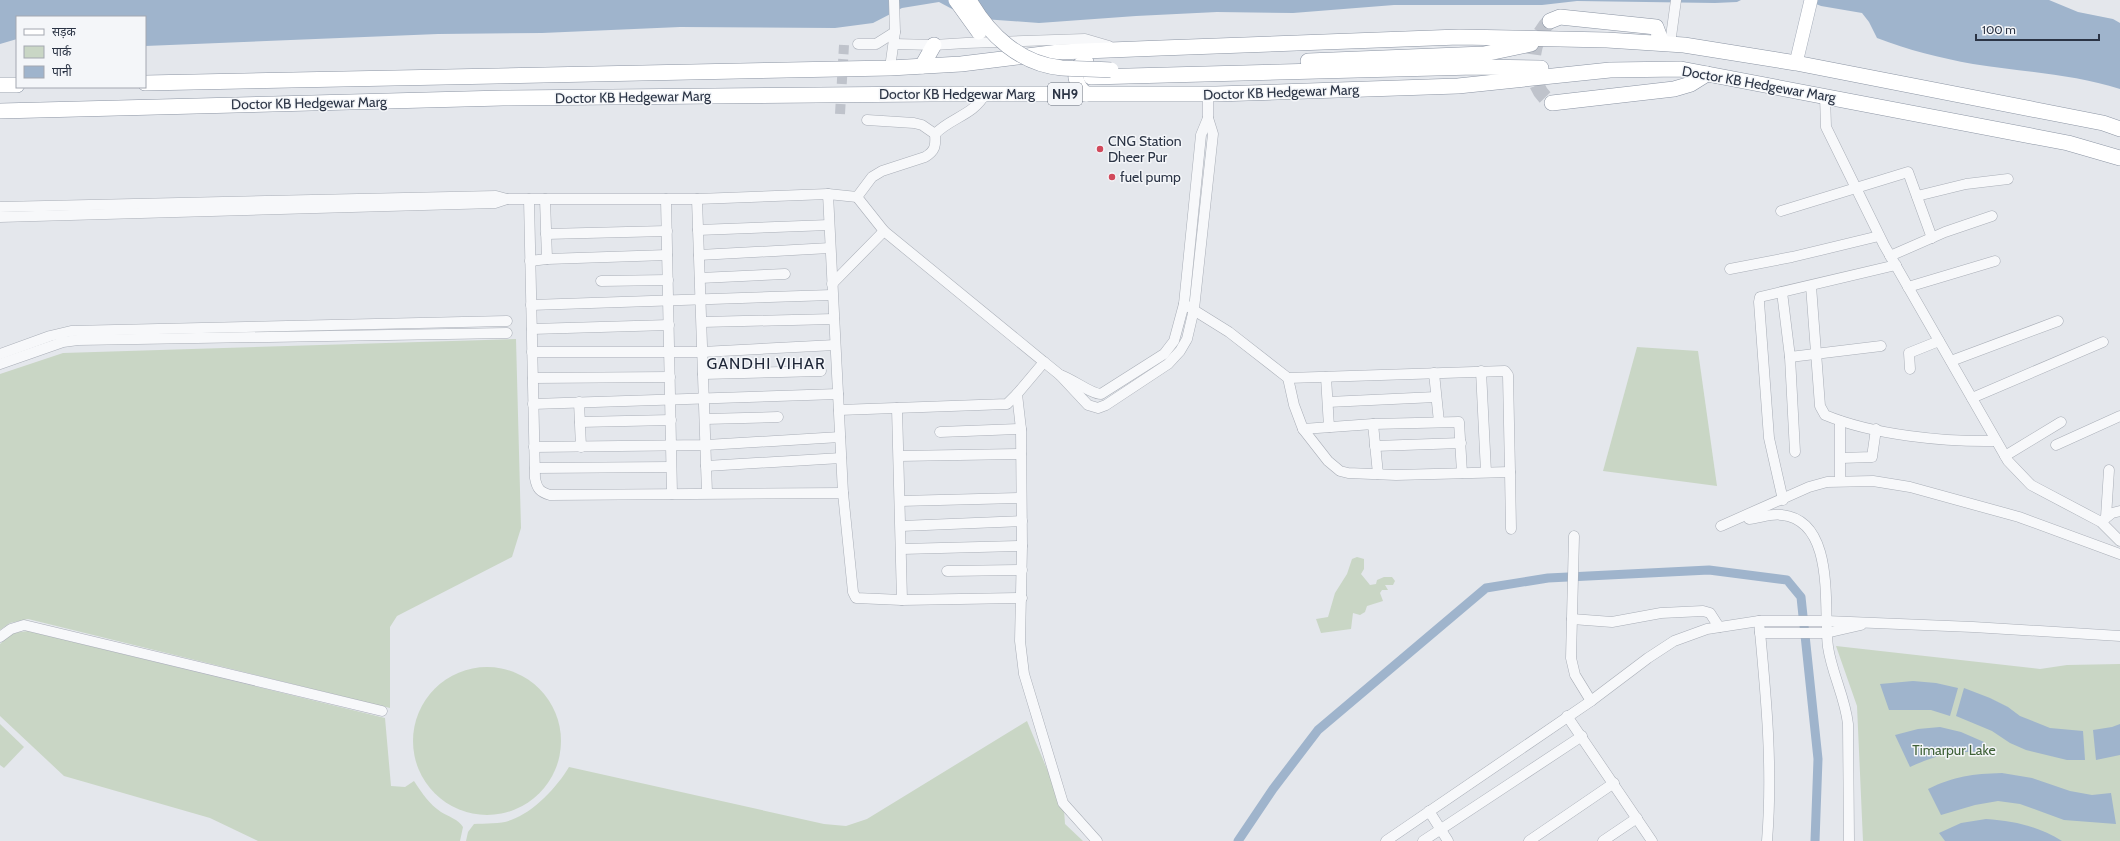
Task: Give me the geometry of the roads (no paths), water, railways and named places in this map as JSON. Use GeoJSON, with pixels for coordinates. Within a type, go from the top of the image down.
{"type":"FeatureCollection","features":[{"type":"Feature","properties":{"kind":"highway"},"geometry":{"type":"LineString","coordinates":[[956,0],[986,41],[1004,56],[1025,67],[1047,74],[1091,77],[1451,62],[1555,39]]}},
{"type":"Feature","properties":{"kind":"highway"},"geometry":{"type":"LineString","coordinates":[[969,0],[999,40],[1028,58],[1061,68],[1111,70],[1451,62],[1610,70]]}},
{"type":"Feature","properties":{"kind":"highway"},"geometry":{"type":"LineString","coordinates":[[1550,21],[1560,18],[1656,27],[1666,44]]}},
{"type":"Feature","properties":{"kind":"highway","name":"Doctor KB Hedgewar Marg"},"geometry":{"type":"LineString","coordinates":[[146,83],[890,68],[961,64],[1059,52],[1459,37],[1555,39],[1666,44],[1796,63],[2096,122],[2120,129]]}},
{"type":"Feature","properties":{"kind":"highway"},"geometry":{"type":"LineString","coordinates":[[922,66],[934,45]]}},
{"type":"Feature","properties":{"kind":"highway"},"geometry":{"type":"LineString","coordinates":[[1086,94],[1079,88],[1076,81],[1078,67],[1084,62],[1156,59],[1181,47]]}},
{"type":"Feature","properties":{"kind":"highway","name":"Doctor KB Hedgewar Marg"},"geometry":{"type":"LineString","coordinates":[[0,111],[503,98],[985,94],[1208,94],[1458,86],[1610,70],[1681,69],[2068,143],[2120,158]]}},
{"type":"Feature","properties":{"kind":"highway"},"geometry":{"type":"LineString","coordinates":[[1552,103],[1674,89],[1691,84],[1707,74]]}},
{"type":"Feature","properties":{"kind":"highway"},"geometry":{"type":"LineString","coordinates":[[0,85],[16,85]]}},
{"type":"Feature","properties":{"kind":"main road"},"geometry":{"type":"LineString","coordinates":[[1796,63],[1811,0]]}},
{"type":"Feature","properties":{"kind":"street"},"geometry":{"type":"LineString","coordinates":[[890,68],[895,32],[894,0]]}},
{"type":"Feature","properties":{"kind":"street"},"geometry":{"type":"LineString","coordinates":[[1666,44],[1673,19],[1676,0]]}},
{"type":"Feature","properties":{"kind":"street"},"geometry":{"type":"LineString","coordinates":[[858,44],[876,44],[895,32]]}},
{"type":"Feature","properties":{"kind":"street"},"geometry":{"type":"LineString","coordinates":[[894,44],[934,45],[966,42],[1085,40],[1121,50]]}},
{"type":"Feature","properties":{"kind":"street"},"geometry":{"type":"LineString","coordinates":[[935,134],[948,123],[978,106],[985,94]]}},
{"type":"Feature","properties":{"kind":"street"},"geometry":{"type":"LineString","coordinates":[[0,207],[496,196],[507,199],[529,200],[697,199],[828,194],[857,197],[884,231],[1060,375],[1088,405],[1098,408],[1106,405],[1168,364],[1180,351],[1186,339],[1194,310],[1213,134],[1208,118],[1208,94]]}},
{"type":"Feature","properties":{"kind":"street"},"geometry":{"type":"LineString","coordinates":[[1825,96],[1826,127],[1879,236],[2005,456],[2017,472],[2030,485],[2104,520],[2120,541]]}},
{"type":"Feature","properties":{"kind":"street"},"geometry":{"type":"LineString","coordinates":[[1060,375],[1070,378],[1097,394],[1106,393],[1164,354],[1174,341],[1184,304],[1201,135],[1208,118]]}},
{"type":"Feature","properties":{"kind":"street"},"geometry":{"type":"LineString","coordinates":[[867,120],[914,123],[922,125],[935,134]]}},
{"type":"Feature","properties":{"kind":"street"},"geometry":{"type":"LineString","coordinates":[[857,197],[872,177],[882,171],[925,157],[931,153],[936,148],[935,134]]}},
{"type":"Feature","properties":{"kind":"street"},"geometry":{"type":"LineString","coordinates":[[1781,211],[1908,172],[1932,238]]}},
{"type":"Feature","properties":{"kind":"street"},"geometry":{"type":"LineString","coordinates":[[1917,196],[1966,184],[2008,179]]}},
{"type":"Feature","properties":{"kind":"street"},"geometry":{"type":"LineString","coordinates":[[828,194],[843,493],[854,595],[859,599],[902,600],[1022,598]]}},
{"type":"Feature","properties":{"kind":"street"},"geometry":{"type":"LineString","coordinates":[[0,217],[495,203],[507,199]]}},
{"type":"Feature","properties":{"kind":"street"},"geometry":{"type":"LineString","coordinates":[[545,199],[547,259]]}},
{"type":"Feature","properties":{"kind":"street"},"geometry":{"type":"LineString","coordinates":[[666,199],[672,494]]}},
{"type":"Feature","properties":{"kind":"street"},"geometry":{"type":"LineString","coordinates":[[697,199],[707,493]]}},
{"type":"Feature","properties":{"kind":"street"},"geometry":{"type":"LineString","coordinates":[[529,200],[534,447],[536,486],[540,492],[550,495],[843,493]]}},
{"type":"Feature","properties":{"kind":"street"},"geometry":{"type":"LineString","coordinates":[[1890,256],[1932,238],[1992,216]]}},
{"type":"Feature","properties":{"kind":"street"},"geometry":{"type":"LineString","coordinates":[[698,230],[829,225]]}},
{"type":"Feature","properties":{"kind":"street"},"geometry":{"type":"LineString","coordinates":[[546,234],[667,231]]}},
{"type":"Feature","properties":{"kind":"street"},"geometry":{"type":"LineString","coordinates":[[832,284],[884,231]]}},
{"type":"Feature","properties":{"kind":"street"},"geometry":{"type":"LineString","coordinates":[[1730,269],[1792,257],[1879,236]]}},
{"type":"Feature","properties":{"kind":"street"},"geometry":{"type":"LineString","coordinates":[[699,255],[830,248]]}},
{"type":"Feature","properties":{"kind":"street"},"geometry":{"type":"LineString","coordinates":[[530,261],[547,259],[667,255]]}},
{"type":"Feature","properties":{"kind":"street"},"geometry":{"type":"LineString","coordinates":[[1908,287],[1995,261]]}},
{"type":"Feature","properties":{"kind":"street"},"geometry":{"type":"LineString","coordinates":[[1783,500],[1769,438],[1759,302],[1763,295],[1811,286],[1896,265]]}},
{"type":"Feature","properties":{"kind":"street"},"geometry":{"type":"LineString","coordinates":[[700,278],[785,274]]}},
{"type":"Feature","properties":{"kind":"street"},"geometry":{"type":"LineString","coordinates":[[601,281],[668,280]]}},
{"type":"Feature","properties":{"kind":"street"},"geometry":{"type":"LineString","coordinates":[[1811,286],[1821,411],[1825,415],[1840,422],[1892,433],[1963,442],[1996,440]]}},
{"type":"Feature","properties":{"kind":"street"},"geometry":{"type":"LineString","coordinates":[[1782,292],[1790,357],[1795,452]]}},
{"type":"Feature","properties":{"kind":"street"},"geometry":{"type":"LineString","coordinates":[[531,305],[832,295]]}},
{"type":"Feature","properties":{"kind":"street"},"geometry":{"type":"LineString","coordinates":[[1184,304],[1229,332],[1288,378],[1505,371],[1508,375],[1511,529]]}},
{"type":"Feature","properties":{"kind":"street"},"geometry":{"type":"LineString","coordinates":[[702,322],[834,319]]}},
{"type":"Feature","properties":{"kind":"street"},"geometry":{"type":"LineString","coordinates":[[0,354],[50,336],[71,331],[507,321]]}},
{"type":"Feature","properties":{"kind":"street"},"geometry":{"type":"LineString","coordinates":[[1951,361],[2058,321]]}},
{"type":"Feature","properties":{"kind":"street"},"geometry":{"type":"LineString","coordinates":[[532,329],[669,325]]}},
{"type":"Feature","properties":{"kind":"street"},"geometry":{"type":"LineString","coordinates":[[0,364],[63,342],[78,340],[507,333]]}},
{"type":"Feature","properties":{"kind":"street"},"geometry":{"type":"LineString","coordinates":[[1910,368],[1908,353],[1939,341]]}},
{"type":"Feature","properties":{"kind":"street"},"geometry":{"type":"LineString","coordinates":[[1972,398],[2103,342]]}},
{"type":"Feature","properties":{"kind":"street"},"geometry":{"type":"LineString","coordinates":[[532,352],[702,352],[835,345]]}},
{"type":"Feature","properties":{"kind":"street"},"geometry":{"type":"LineString","coordinates":[[1790,357],[1817,355],[1881,346]]}},
{"type":"Feature","properties":{"kind":"street"},"geometry":{"type":"LineString","coordinates":[[839,410],[1007,404],[1044,362]]}},
{"type":"Feature","properties":{"kind":"street"},"geometry":{"type":"LineString","coordinates":[[703,374],[821,371]]}},
{"type":"Feature","properties":{"kind":"street"},"geometry":{"type":"LineString","coordinates":[[1481,371],[1486,472]]}},
{"type":"Feature","properties":{"kind":"street"},"geometry":{"type":"LineString","coordinates":[[1434,373],[1439,422]]}},
{"type":"Feature","properties":{"kind":"street"},"geometry":{"type":"LineString","coordinates":[[533,378],[670,377]]}},
{"type":"Feature","properties":{"kind":"street"},"geometry":{"type":"LineString","coordinates":[[1326,377],[1329,427]]}},
{"type":"Feature","properties":{"kind":"street"},"geometry":{"type":"LineString","coordinates":[[1288,378],[1294,405],[1303,429],[1328,460],[1340,471],[1348,474],[1510,472]]}},
{"type":"Feature","properties":{"kind":"street"},"geometry":{"type":"LineString","coordinates":[[533,404],[838,394]]}},
{"type":"Feature","properties":{"kind":"street"},"geometry":{"type":"LineString","coordinates":[[1017,394],[1021,429],[1022,598],[1020,641],[1024,674],[1063,802],[1072,815],[1097,841]]}},
{"type":"Feature","properties":{"kind":"street"},"geometry":{"type":"LineString","coordinates":[[1328,402],[1436,397]]}},
{"type":"Feature","properties":{"kind":"street"},"geometry":{"type":"LineString","coordinates":[[580,402],[580,447]]}},
{"type":"Feature","properties":{"kind":"street"},"geometry":{"type":"LineString","coordinates":[[897,408],[902,549],[902,600]]}},
{"type":"Feature","properties":{"kind":"street"},"geometry":{"type":"LineString","coordinates":[[2056,445],[2120,416]]}},
{"type":"Feature","properties":{"kind":"street"},"geometry":{"type":"LineString","coordinates":[[705,419],[778,417]]}},
{"type":"Feature","properties":{"kind":"street"},"geometry":{"type":"LineString","coordinates":[[580,422],[670,420]]}},
{"type":"Feature","properties":{"kind":"street"},"geometry":{"type":"LineString","coordinates":[[1303,429],[1373,424],[1459,422],[1462,473]]}},
{"type":"Feature","properties":{"kind":"street"},"geometry":{"type":"LineString","coordinates":[[1840,422],[1840,481]]}},
{"type":"Feature","properties":{"kind":"street"},"geometry":{"type":"LineString","coordinates":[[2005,456],[2061,422]]}},
{"type":"Feature","properties":{"kind":"street"},"geometry":{"type":"LineString","coordinates":[[1373,424],[1378,474]]}},
{"type":"Feature","properties":{"kind":"street"},"geometry":{"type":"LineString","coordinates":[[940,432],[1021,429]]}},
{"type":"Feature","properties":{"kind":"street"},"geometry":{"type":"LineString","coordinates":[[1841,458],[1872,457],[1874,454],[1876,429]]}},
{"type":"Feature","properties":{"kind":"street"},"geometry":{"type":"LineString","coordinates":[[534,447],[706,445],[840,438]]}},
{"type":"Feature","properties":{"kind":"street"},"geometry":{"type":"LineString","coordinates":[[1375,446],[1461,443]]}},
{"type":"Feature","properties":{"kind":"street"},"geometry":{"type":"LineString","coordinates":[[899,456],[1021,454]]}},
{"type":"Feature","properties":{"kind":"street"},"geometry":{"type":"LineString","coordinates":[[706,466],[841,458]]}},
{"type":"Feature","properties":{"kind":"street"},"geometry":{"type":"LineString","coordinates":[[535,468],[671,467]]}},
{"type":"Feature","properties":{"kind":"street"},"geometry":{"type":"LineString","coordinates":[[2104,520],[2109,470]]}},
{"type":"Feature","properties":{"kind":"street"},"geometry":{"type":"LineString","coordinates":[[1721,526],[1741,519],[1809,487],[1840,481],[1873,481],[1910,487],[2018,517],[2120,554]]}},
{"type":"Feature","properties":{"kind":"street"},"geometry":{"type":"LineString","coordinates":[[900,501],[1021,498]]}},
{"type":"Feature","properties":{"kind":"street"},"geometry":{"type":"LineString","coordinates":[[2104,520],[2120,511]]}},
{"type":"Feature","properties":{"kind":"street"},"geometry":{"type":"LineString","coordinates":[[1741,519],[1783,515],[1803,523],[1811,532],[1817,544],[1825,576],[1826,621],[1823,633],[1832,666],[1847,710],[1850,778],[1849,841]]}},
{"type":"Feature","properties":{"kind":"street"},"geometry":{"type":"LineString","coordinates":[[901,526],[1022,521]]}},
{"type":"Feature","properties":{"kind":"street"},"geometry":{"type":"LineString","coordinates":[[1574,536],[1572,666],[1575,675],[1591,701]]}},
{"type":"Feature","properties":{"kind":"street"},"geometry":{"type":"LineString","coordinates":[[902,549],[1022,546]]}},
{"type":"Feature","properties":{"kind":"street"},"geometry":{"type":"LineString","coordinates":[[947,571],[1022,570]]}},
{"type":"Feature","properties":{"kind":"street"},"geometry":{"type":"LineString","coordinates":[[1572,617],[1612,622],[1661,613],[1704,611],[1710,613],[1719,627]]}},
{"type":"Feature","properties":{"kind":"street"},"geometry":{"type":"LineString","coordinates":[[1759,621],[1769,739],[1770,810],[1767,841]]}},
{"type":"Feature","properties":{"kind":"street"},"geometry":{"type":"LineString","coordinates":[[1386,841],[1591,701],[1648,658],[1674,641],[1689,634],[1719,627],[1759,621],[1826,621],[2120,636]]}},
{"type":"Feature","properties":{"kind":"street"},"geometry":{"type":"LineString","coordinates":[[1760,633],[1823,633],[1853,628],[1867,623]]}},
{"type":"Feature","properties":{"kind":"street"},"geometry":{"type":"LineString","coordinates":[[0,636],[24,625],[382,711]]}},
{"type":"Feature","properties":{"kind":"street"},"geometry":{"type":"LineString","coordinates":[[1567,716],[1652,841]]}},
{"type":"Feature","properties":{"kind":"street"},"geometry":{"type":"LineString","coordinates":[[1423,841],[1582,736]]}},
{"type":"Feature","properties":{"kind":"street"},"geometry":{"type":"LineString","coordinates":[[1530,841],[1614,783]]}},
{"type":"Feature","properties":{"kind":"street"},"geometry":{"type":"LineString","coordinates":[[1429,811],[1448,841]]}},
{"type":"Feature","properties":{"kind":"street"},"geometry":{"type":"LineString","coordinates":[[1603,841],[1637,818]]}},
{"type":"Feature","properties":{"kind":"water"},"geometry":{"type":"Polygon","coordinates":[[[0,0],[1741,0],[1737,2],[1715,3],[1577,1],[1542,5],[1394,5],[1293,13],[1217,12],[1039,23],[969,18],[939,2],[902,8],[873,23],[835,28],[680,27],[542,33],[438,34],[146,46],[146,16],[16,16],[16,39],[0,44],[0,0]]]}},
{"type":"Feature","properties":{"kind":"water"},"geometry":{"type":"Polygon","coordinates":[[[1806,0],[2049,0],[2078,12],[2113,19],[2120,23],[2120,89],[2084,80],[1973,64],[1912,50],[1877,38],[1869,22],[1862,13],[1821,6],[1806,0]]]}},
{"type":"Feature","properties":{"kind":"water"},"geometry":{"type":"Polygon","coordinates":[[[1913,681],[1936,683],[1958,688],[1950,716],[1931,710],[1889,710],[1880,684],[1913,681]]]}},
{"type":"Feature","properties":{"kind":"water"},"geometry":{"type":"Polygon","coordinates":[[[1964,688],[1990,698],[2008,707],[2020,716],[2050,728],[2083,731],[2085,760],[2067,760],[2026,750],[2010,743],[1992,731],[1956,716],[1964,688]]]}},
{"type":"Feature","properties":{"kind":"water"},"geometry":{"type":"Polygon","coordinates":[[[2120,724],[2120,755],[2096,760],[2093,730],[2120,724]]]}},
{"type":"Feature","properties":{"kind":"water"},"geometry":{"type":"Polygon","coordinates":[[[1940,727],[1961,732],[1984,742],[1985,752],[1947,754],[1910,767],[1895,735],[1918,729],[1940,727]]]}},
{"type":"Feature","properties":{"kind":"water"},"geometry":{"type":"Polygon","coordinates":[[[2002,773],[2032,778],[2070,791],[2092,795],[2111,793],[2116,824],[2064,820],[2020,804],[1998,801],[1975,805],[1941,815],[1928,789],[1964,776],[2002,773]]]}},
{"type":"Feature","properties":{"kind":"water"},"geometry":{"type":"Polygon","coordinates":[[[1986,819],[2026,825],[2062,841],[1945,841],[1939,833],[1961,823],[1986,819]]]}},
{"type":"Feature","properties":{"kind":"waterway"},"geometry":{"type":"LineString","coordinates":[[1238,841],[1273,789],[1318,730],[1486,588],[1548,578],[1709,570],[1787,580],[1801,597],[1818,759],[1815,841]]}},
{"type":"Feature","properties":{"kind":"tunnel"},"geometry":{"type":"LineString","coordinates":[[1550,21],[1543,29],[1538,39],[1534,51],[1533,63],[1537,86],[1543,96],[1552,103]]}},
{"type":"Feature","properties":{"kind":"tunnel"},"geometry":{"type":"LineString","coordinates":[[840,114],[844,45]]}},
{"type":"Feature","properties":{"kind":"place","name":"CNG Station Dheer Pur"},"geometry":{"type":"Point","coordinates":[1100,149]}},
{"type":"Feature","properties":{"kind":"place","name":"fuel pump"},"geometry":{"type":"Point","coordinates":[1112,177]}},
{"type":"Feature","properties":{"kind":"district","name":"GANDHI VIHAR"},"geometry":{"type":"Point","coordinates":[766,363]}},
{"type":"Feature","properties":{"kind":"park label","name":"Timarpur Lake"},"geometry":{"type":"Point","coordinates":[1954,750]}}]}
